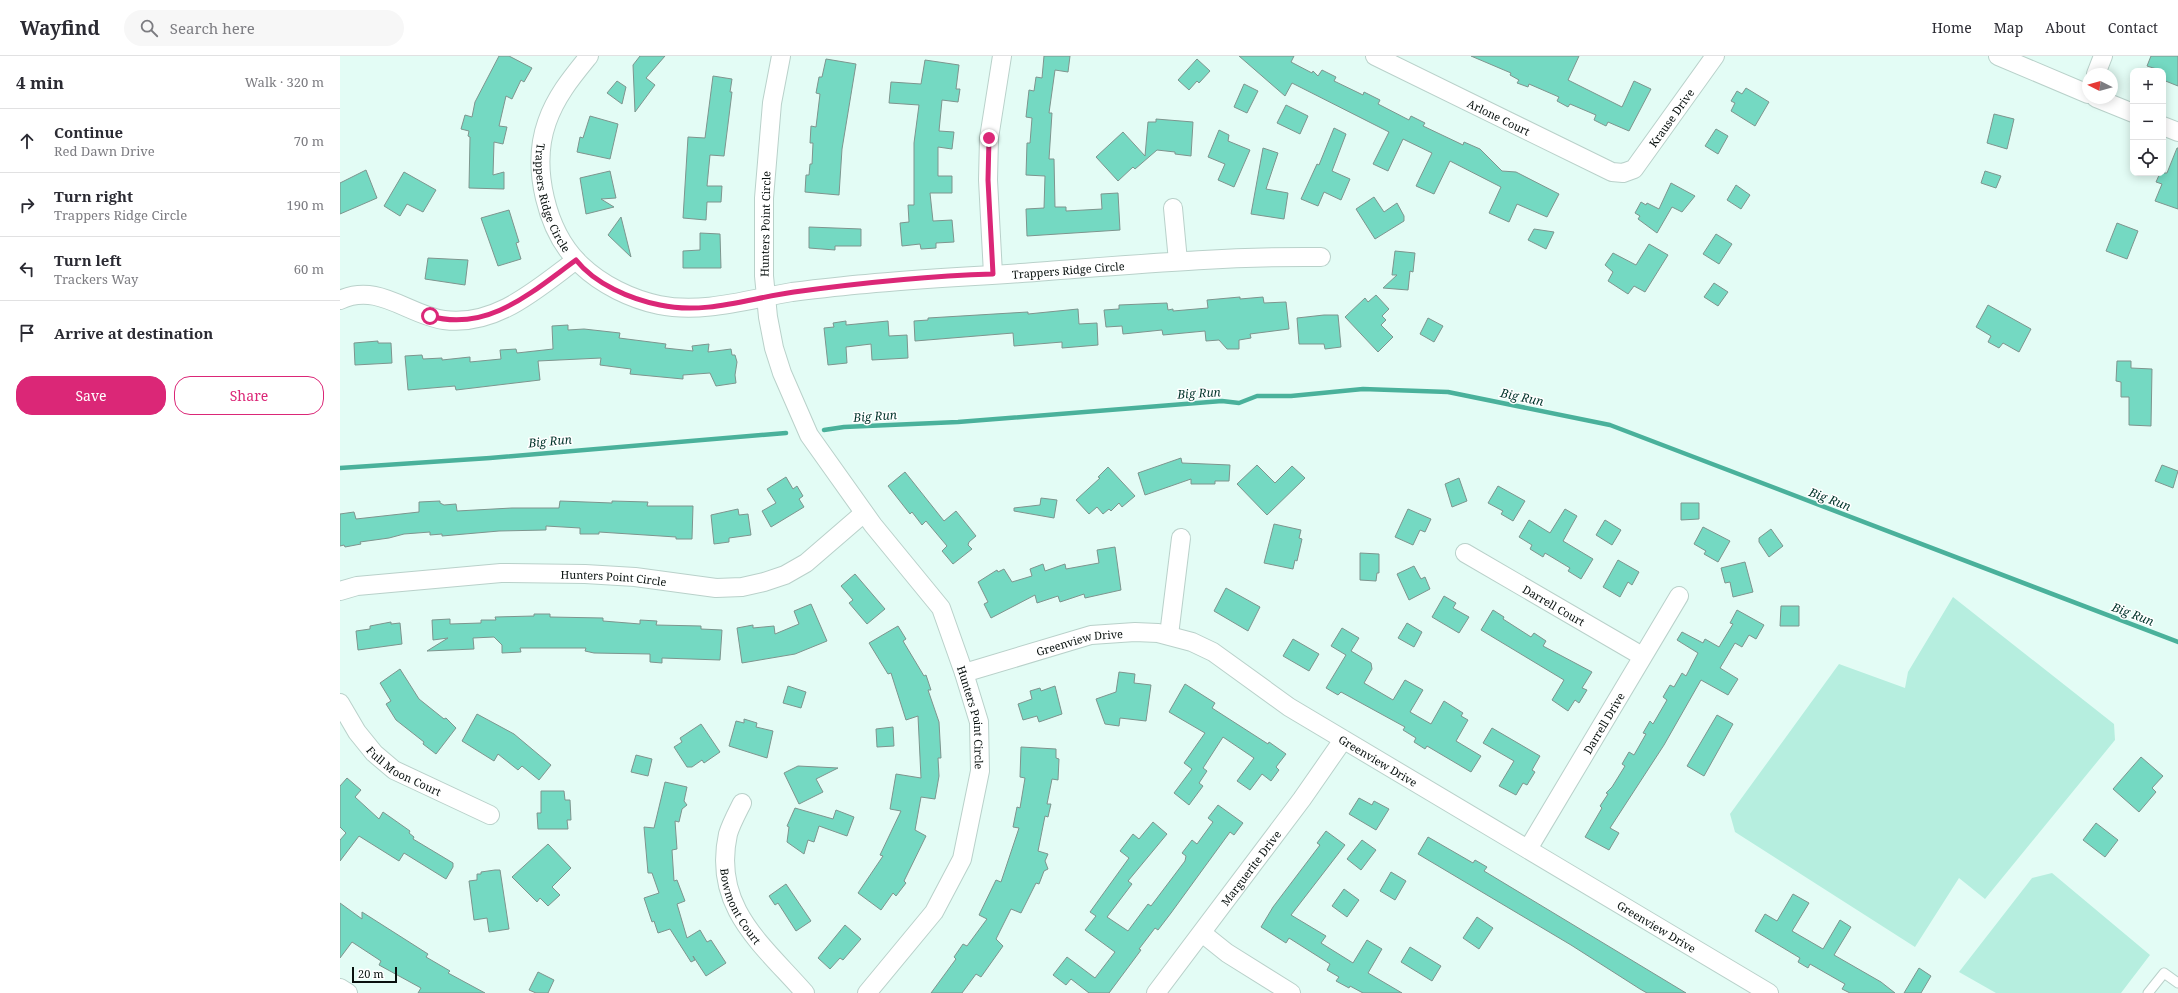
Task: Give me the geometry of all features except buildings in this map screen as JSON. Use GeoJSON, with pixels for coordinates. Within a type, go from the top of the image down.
{"type":"FeatureCollection","features":[{"type":"Feature","properties":{"kind":"street","name":"Trappers Ridge Circle"},"geometry":{"type":"LineString","coordinates":[[589,56],[561,92],[546,125],[540,164],[543,193],[559,234],[576,260],[592,274],[626,295],[660,306],[691,308],[722,306],[766,297],[865,284],[993,274],[1178,261],[1320,257]]}},
{"type":"Feature","properties":{"kind":"street","name":"Hunters Point Circle"},"geometry":{"type":"LineString","coordinates":[[781,56],[772,103],[764,198],[764,276],[774,348],[782,373],[809,435],[864,513],[941,608],[964,673],[979,722],[980,771],[962,859],[934,912],[867,993]]}},
{"type":"Feature","properties":{"kind":"street"},"geometry":{"type":"LineString","coordinates":[[993,274],[988,187],[989,145],[992,112],[1002,56]]}},
{"type":"Feature","properties":{"kind":"street","name":"Arlone Court"},"geometry":{"type":"LineString","coordinates":[[1375,56],[1612,172],[1624,173]]}},
{"type":"Feature","properties":{"kind":"street","name":"Krause Drive"},"geometry":{"type":"LineString","coordinates":[[1624,173],[1634,169],[1715,56]]}},
{"type":"Feature","properties":{"kind":"street"},"geometry":{"type":"LineString","coordinates":[[1998,56],[2082,92]]}},
{"type":"Feature","properties":{"kind":"street"},"geometry":{"type":"LineString","coordinates":[[2098,68],[2103,56]]}},
{"type":"Feature","properties":{"kind":"street"},"geometry":{"type":"LineString","coordinates":[[2112,104],[2130,112]]}},
{"type":"Feature","properties":{"kind":"street"},"geometry":{"type":"LineString","coordinates":[[2166,127],[2178,132]]}},
{"type":"Feature","properties":{"kind":"street"},"geometry":{"type":"LineString","coordinates":[[1173,208],[1178,261]]}},
{"type":"Feature","properties":{"kind":"street"},"geometry":{"type":"LineString","coordinates":[[340,300],[349,296],[364,294],[389,299],[410,309],[444,320],[464,320],[498,312],[520,300],[576,260]]}},
{"type":"Feature","properties":{"kind":"street","name":"Hunters Point Circle"},"geometry":{"type":"LineString","coordinates":[[340,591],[357,586],[501,573],[585,574],[635,577],[716,588],[742,587],[764,582],[785,574],[806,563],[864,513]]}},
{"type":"Feature","properties":{"kind":"street"},"geometry":{"type":"LineString","coordinates":[[1169,635],[1181,538]]}},
{"type":"Feature","properties":{"kind":"street","name":"Darrell Court"},"geometry":{"type":"LineString","coordinates":[[1465,553],[1642,656]]}},
{"type":"Feature","properties":{"kind":"street","name":"Darrell Drive"},"geometry":{"type":"LineString","coordinates":[[1528,849],[1679,596]]}},
{"type":"Feature","properties":{"kind":"street","name":"Greenview Drive"},"geometry":{"type":"LineString","coordinates":[[964,673],[1091,635],[1135,632],[1169,635],[1192,642],[1213,652],[1289,707],[1769,993]]}},
{"type":"Feature","properties":{"kind":"street","name":"Full Moon Court"},"geometry":{"type":"LineString","coordinates":[[340,703],[357,732],[374,753],[394,770],[490,816]]}},
{"type":"Feature","properties":{"kind":"street","name":"Marguerite Drive"},"geometry":{"type":"LineString","coordinates":[[1156,993],[1302,799],[1344,740]]}},
{"type":"Feature","properties":{"kind":"street","name":"Bowmont Court"},"geometry":{"type":"LineString","coordinates":[[742,803],[729,832],[725,854],[726,876],[730,896],[742,921],[805,993]]}},
{"type":"Feature","properties":{"kind":"street"},"geometry":{"type":"LineString","coordinates":[[1202,932],[1227,954],[1291,993]]}},
{"type":"Feature","properties":{"kind":"street"},"geometry":{"type":"LineString","coordinates":[[340,988],[348,993]]}},
{"type":"Feature","properties":{"kind":"lane"},"geometry":{"type":"LineString","coordinates":[[2148,993],[2164,973],[2178,983]]}},
{"type":"Feature","properties":{"kind":"green space"},"geometry":{"type":"Polygon","coordinates":[[[1953,597],[2114,724],[2115,740],[1985,899],[1959,878],[1915,947],[1735,832],[1730,814],[1839,664],[1905,688],[1908,672],[1953,597]]]}},
{"type":"Feature","properties":{"kind":"green space"},"geometry":{"type":"Polygon","coordinates":[[[2052,873],[2150,955],[2121,993],[1996,993],[1959,972],[2032,878],[2052,873]]]}},
{"type":"Feature","properties":{"kind":"waterway","name":"Big Run"},"geometry":{"type":"LineString","coordinates":[[824,430],[844,427],[958,422],[1222,401],[1239,403],[1257,396],[1291,396],[1363,389],[1448,392],[1610,425],[2178,642]]}},
{"type":"Feature","properties":{"kind":"waterway","name":"Big Run"},"geometry":{"type":"LineString","coordinates":[[340,468],[490,458],[786,433]]}},
{"type":"Feature","properties":{"kind":"route"},"geometry":{"type":"LineString","coordinates":[[430,316],[444,320],[464,320],[482,317],[498,312],[520,300],[576,260],[592,274],[626,295],[660,306],[691,308],[722,306],[794,292],[865,284],[993,274],[989,221],[989,138]]}}]}
